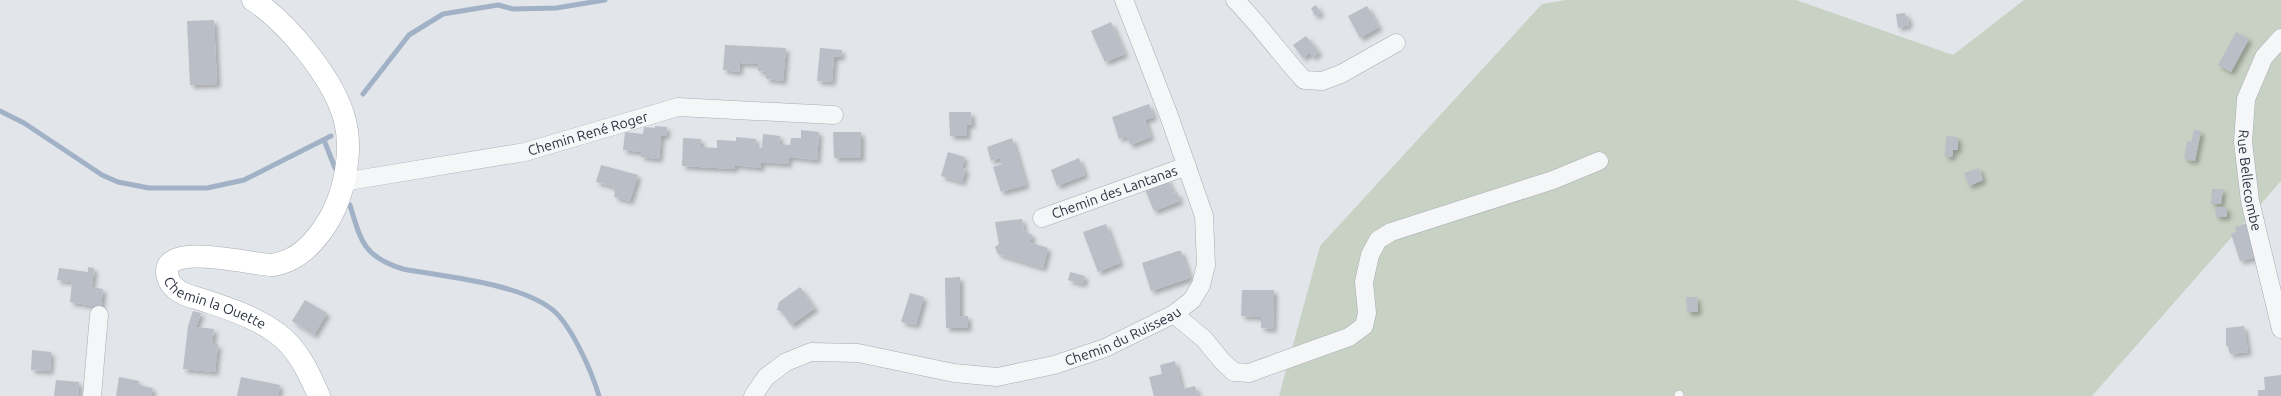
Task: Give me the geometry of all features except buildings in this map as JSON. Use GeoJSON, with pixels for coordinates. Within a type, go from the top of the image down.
{"type":"FeatureCollection","features":[{"type":"Feature","properties":{"kind":"street","name":"Chemin la Ouette"},"geometry":{"type":"LineString","coordinates":[[253,0],[299,41],[316,65],[338,102],[345,119],[346,130],[347,156],[343,182],[329,220],[310,244],[293,258],[274,265],[190,256],[177,258],[168,266],[169,281],[179,292],[246,315],[263,323],[282,337],[290,344],[302,362],[319,396]]}},
{"type":"Feature","properties":{"kind":"street","name":"Chemin du Ruisseau"},"geometry":{"type":"LineString","coordinates":[[752,396],[766,377],[786,362],[811,352],[858,354],[954,373],[997,377],[1054,365],[1105,348],[1174,314],[1192,300],[1201,285],[1206,265],[1204,216],[1124,0]]}},
{"type":"Feature","properties":{"kind":"street"},"geometry":{"type":"LineString","coordinates":[[1234,0],[1255,20],[1290,65],[1304,80],[1322,81],[1341,74],[1396,43]]}},
{"type":"Feature","properties":{"kind":"street","name":"Rue Bellecombe"},"geometry":{"type":"LineString","coordinates":[[2281,38],[2264,57],[2246,99],[2243,142],[2250,201],[2281,329]]}},
{"type":"Feature","properties":{"kind":"street","name":"Chemin René Roger"},"geometry":{"type":"LineString","coordinates":[[343,182],[524,152],[678,107],[834,114]]}},
{"type":"Feature","properties":{"kind":"street"},"geometry":{"type":"LineString","coordinates":[[1174,314],[1204,339],[1222,361],[1234,372],[1249,373],[1286,360],[1349,337],[1364,326],[1367,313],[1364,282],[1370,255],[1378,240],[1391,232],[1553,180],[1599,161]]}},
{"type":"Feature","properties":{"kind":"street","name":"Chemin des Lantanas"},"geometry":{"type":"LineString","coordinates":[[1042,218],[1186,166]]}},
{"type":"Feature","properties":{"kind":"street"},"geometry":{"type":"LineString","coordinates":[[92,396],[99,315]]}},
{"type":"Feature","properties":{"kind":"green space"},"geometry":{"type":"Polygon","coordinates":[[[1566,0],[1796,0],[1953,55],[2024,0],[2281,0],[2281,181],[2092,396],[1279,396],[1320,246],[1542,4],[1566,0]]]}},
{"type":"Feature","properties":{"kind":"waterway"},"geometry":{"type":"LineString","coordinates":[[363,94],[409,35],[443,14],[498,5],[513,9],[556,8],[605,0]]}},
{"type":"Feature","properties":{"kind":"waterway"},"geometry":{"type":"LineString","coordinates":[[0,111],[24,123],[102,175],[118,182],[149,188],[207,188],[244,180],[331,136]]}},
{"type":"Feature","properties":{"kind":"waterway"},"geometry":{"type":"LineString","coordinates":[[324,140],[335,168]]}},
{"type":"Feature","properties":{"kind":"waterway"},"geometry":{"type":"LineString","coordinates":[[350,205],[361,238],[372,253],[380,259],[403,269],[461,278],[503,288],[540,301],[554,311],[568,328],[581,350],[599,396]]}}]}
